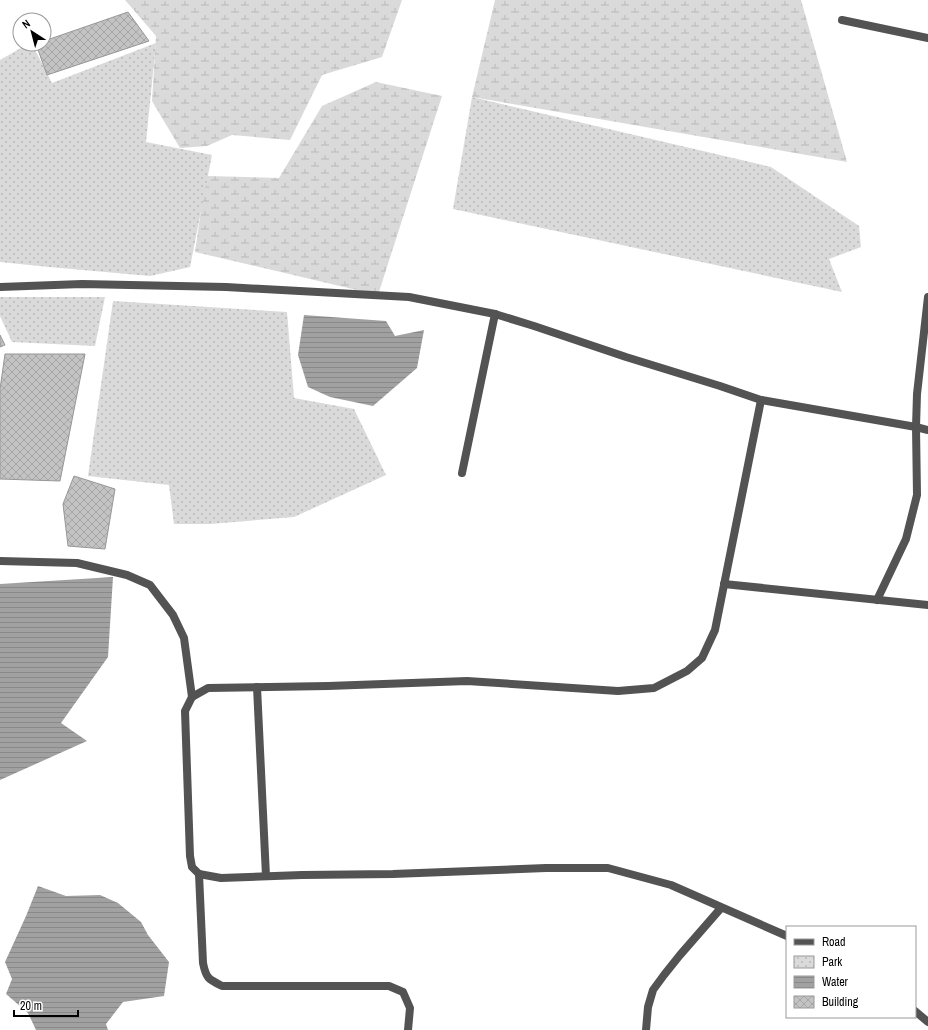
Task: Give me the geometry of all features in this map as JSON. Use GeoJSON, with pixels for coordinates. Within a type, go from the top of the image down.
{"type":"FeatureCollection","features":[{"type":"Feature","properties":{"kind":"street"},"geometry":{"type":"LineString","coordinates":[[842,20],[928,38]]}},
{"type":"Feature","properties":{"kind":"street"},"geometry":{"type":"LineString","coordinates":[[0,286],[82,284],[226,287],[409,297],[495,314],[761,400],[916,426],[928,430]]}},
{"type":"Feature","properties":{"kind":"street"},"geometry":{"type":"LineString","coordinates":[[877,600],[906,539],[917,495],[916,426],[928,297]]}},
{"type":"Feature","properties":{"kind":"street"},"geometry":{"type":"LineString","coordinates":[[462,473],[495,314]]}},
{"type":"Feature","properties":{"kind":"street"},"geometry":{"type":"LineString","coordinates":[[761,400],[714,630],[702,658],[687,671],[654,688],[618,691],[467,681],[328,686],[208,688],[192,697],[185,711],[190,856],[192,867],[199,874],[221,878],[393,874],[546,868],[608,868],[671,885],[786,936]]}},
{"type":"Feature","properties":{"kind":"street"},"geometry":{"type":"LineString","coordinates":[[0,561],[77,563],[127,575],[150,585],[173,615],[184,638],[192,697]]}},
{"type":"Feature","properties":{"kind":"street"},"geometry":{"type":"LineString","coordinates":[[724,584],[928,605]]}},
{"type":"Feature","properties":{"kind":"street"},"geometry":{"type":"LineString","coordinates":[[258,687],[266,876]]}},
{"type":"Feature","properties":{"kind":"street"},"geometry":{"type":"LineString","coordinates":[[199,874],[203,963],[205,974],[211,981],[222,986],[389,986],[403,992],[410,1008],[408,1030]]}},
{"type":"Feature","properties":{"kind":"street"},"geometry":{"type":"LineString","coordinates":[[646,1030],[648,1007],[653,990],[680,955],[721,908]]}},
{"type":"Feature","properties":{"kind":"street"},"geometry":{"type":"LineString","coordinates":[[916,1012],[928,1022]]}},
{"type":"Feature","properties":{"kind":"green space"},"geometry":{"type":"Polygon","coordinates":[[[125,0],[402,0],[382,57],[322,75],[290,140],[232,135],[207,146],[180,148],[152,101],[156,36],[125,0]]]}},
{"type":"Feature","properties":{"kind":"green space"},"geometry":{"type":"Polygon","coordinates":[[[495,0],[801,0],[847,162],[472,97],[495,0]]]}},
{"type":"Feature","properties":{"kind":"green space"},"geometry":{"type":"Polygon","coordinates":[[[156,43],[146,142],[212,155],[190,267],[150,276],[0,262],[0,60],[14,52],[36,52],[52,83],[156,43]]]}},
{"type":"Feature","properties":{"kind":"green space"},"geometry":{"type":"Polygon","coordinates":[[[376,82],[442,96],[378,295],[195,252],[206,176],[279,178],[322,106],[376,82]]]}},
{"type":"Feature","properties":{"kind":"green space"},"geometry":{"type":"Polygon","coordinates":[[[472,97],[771,167],[859,226],[861,247],[829,259],[842,292],[453,209],[472,97]]]}},
{"type":"Feature","properties":{"kind":"green space"},"geometry":{"type":"Polygon","coordinates":[[[0,297],[105,297],[95,346],[12,342],[0,316],[0,297]]]}},
{"type":"Feature","properties":{"kind":"green space"},"geometry":{"type":"Polygon","coordinates":[[[113,301],[287,312],[294,398],[354,409],[386,475],[294,517],[210,524],[174,524],[169,485],[88,476],[113,301]]]}},
{"type":"Feature","properties":{"kind":"water"},"geometry":{"type":"Polygon","coordinates":[[[304,315],[386,321],[395,336],[424,330],[417,368],[373,406],[330,397],[308,387],[298,355],[304,315]]]}},
{"type":"Feature","properties":{"kind":"water"},"geometry":{"type":"Polygon","coordinates":[[[113,577],[108,657],[61,723],[87,741],[0,780],[0,584],[113,577]]]}},
{"type":"Feature","properties":{"kind":"water"},"geometry":{"type":"Polygon","coordinates":[[[38,886],[66,896],[100,895],[118,903],[141,922],[148,935],[169,962],[164,996],[123,1002],[106,1024],[108,1030],[36,1030],[28,1013],[6,994],[12,979],[5,962],[38,886]]]}},
{"type":"Feature","properties":{"kind":"building"},"geometry":{"type":"Polygon","coordinates":[[[128,12],[149,41],[47,75],[39,52],[52,52],[52,38],[128,12]]]}},
{"type":"Feature","properties":{"kind":"building"},"geometry":{"type":"Polygon","coordinates":[[[0,335],[5,345],[0,347],[0,335]]]}},
{"type":"Feature","properties":{"kind":"building"},"geometry":{"type":"Polygon","coordinates":[[[5,354],[85,354],[60,481],[0,479],[0,389],[5,354]]]}},
{"type":"Feature","properties":{"kind":"building"},"geometry":{"type":"Polygon","coordinates":[[[74,476],[115,489],[105,549],[68,546],[63,504],[74,476]]]}}]}
